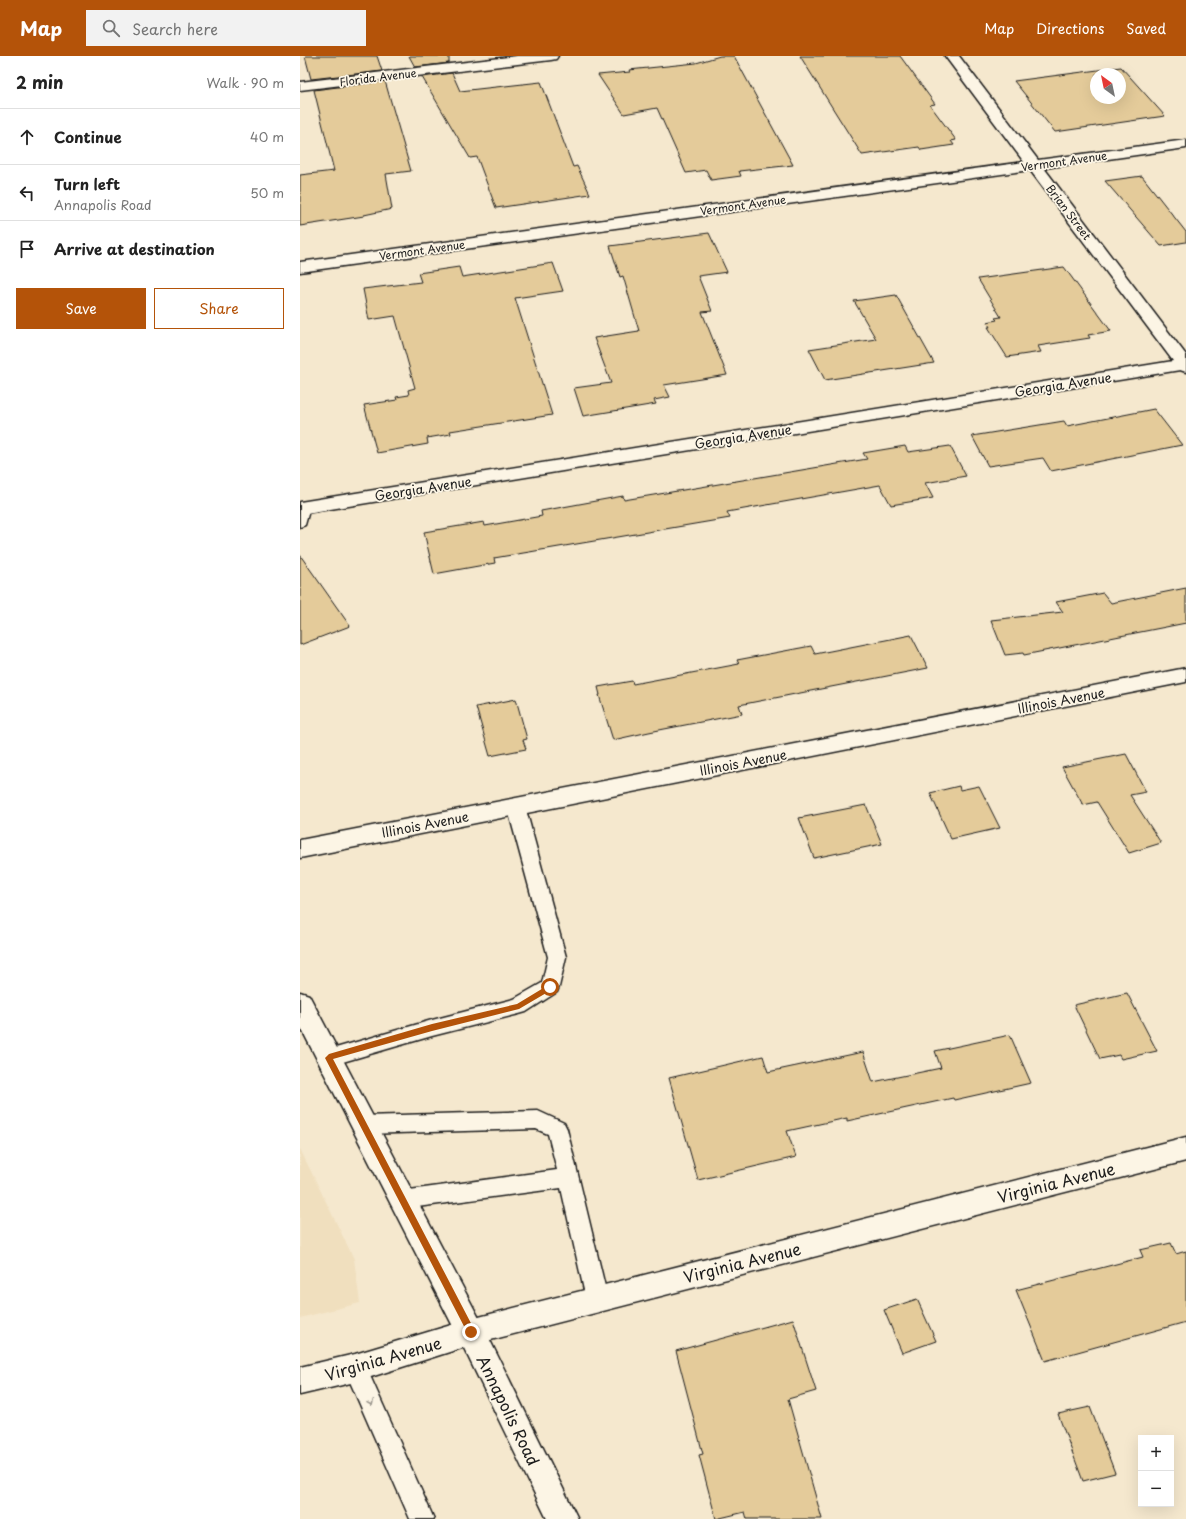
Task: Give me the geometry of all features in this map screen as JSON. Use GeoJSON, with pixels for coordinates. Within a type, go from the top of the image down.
{"type":"FeatureCollection","features":[{"type":"Feature","properties":{"kind":"street","name":"Florida Avenue"},"geometry":{"type":"LineString","coordinates":[[300,86],[551,56]]}},
{"type":"Feature","properties":{"kind":"street","name":"Brian Street"},"geometry":{"type":"LineString","coordinates":[[952,56],[1185,365]]}},
{"type":"Feature","properties":{"kind":"street","name":"Vermont Avenue"},"geometry":{"type":"LineString","coordinates":[[300,267],[1186,144]]}},
{"type":"Feature","properties":{"kind":"street","name":"Georgia Avenue"},"geometry":{"type":"LineString","coordinates":[[301,512],[1185,365]]}},
{"type":"Feature","properties":{"kind":"street","name":"Illinois Avenue"},"geometry":{"type":"LineString","coordinates":[[300,849],[1186,675]]}},
{"type":"Feature","properties":{"kind":"street","name":"Annapolis Road"},"geometry":{"type":"LineString","coordinates":[[300,1002],[471,1332],[563,1519]]}},
{"type":"Feature","properties":{"kind":"street","name":"Virginia Avenue"},"geometry":{"type":"LineString","coordinates":[[300,1381],[355,1368],[471,1332],[597,1299],[1186,1149]]}},
{"type":"Feature","properties":{"kind":"lane"},"geometry":{"type":"LineString","coordinates":[[329,1058],[432,1028],[519,1006],[550,987],[557,957],[516,806]]}},
{"type":"Feature","properties":{"kind":"lane"},"geometry":{"type":"LineString","coordinates":[[364,1125],[538,1120],[557,1129],[597,1299]]}},
{"type":"Feature","properties":{"kind":"lane"},"geometry":{"type":"LineString","coordinates":[[402,1200],[568,1178]]}},
{"type":"Feature","properties":{"kind":"lane"},"geometry":{"type":"LineString","coordinates":[[355,1368],[422,1519]]}},
{"type":"Feature","properties":{"kind":"shaded area"},"geometry":{"type":"Polygon","coordinates":[[[300,1149],[354,1259],[360,1303],[300,1318],[300,1149]]]}},
{"type":"Feature","properties":{"kind":"building"},"geometry":{"type":"Polygon","coordinates":[[[305,56],[377,56],[382,71],[311,79],[305,56]]]}},
{"type":"Feature","properties":{"kind":"building"},"geometry":{"type":"Polygon","coordinates":[[[409,56],[449,56],[449,63],[415,67],[409,56]]]}},
{"type":"Feature","properties":{"kind":"building"},"geometry":{"type":"Polygon","coordinates":[[[720,56],[734,56],[793,165],[739,171],[741,176],[711,180],[706,170],[686,173],[657,108],[624,114],[598,75],[696,63],[720,56]]]}},
{"type":"Feature","properties":{"kind":"building"},"geometry":{"type":"Polygon","coordinates":[[[800,56],[900,56],[935,104],[930,105],[956,140],[951,141],[954,145],[921,150],[919,147],[862,155],[800,56]]]}},
{"type":"Feature","properties":{"kind":"building"},"geometry":{"type":"Polygon","coordinates":[[[1090,71],[1090,104],[1126,104],[1126,73],[1165,116],[1055,132],[1014,81],[1090,71]]]}},
{"type":"Feature","properties":{"kind":"building"},"geometry":{"type":"Polygon","coordinates":[[[452,73],[460,91],[541,82],[573,167],[577,166],[590,194],[496,208],[477,157],[470,158],[422,77],[452,73]]]}},
{"type":"Feature","properties":{"kind":"building"},"geometry":{"type":"Polygon","coordinates":[[[385,81],[411,171],[386,174],[392,209],[364,216],[300,226],[300,175],[334,171],[314,90],[385,81]]]}},
{"type":"Feature","properties":{"kind":"building"},"geometry":{"type":"Polygon","coordinates":[[[1142,176],[1186,232],[1186,242],[1161,246],[1105,181],[1142,176]]]}},
{"type":"Feature","properties":{"kind":"building"},"geometry":{"type":"Polygon","coordinates":[[[709,233],[727,272],[698,276],[712,311],[702,312],[727,375],[664,385],[670,397],[654,400],[656,404],[583,416],[574,388],[611,383],[594,338],[639,331],[623,276],[620,277],[610,246],[709,233]]]}},
{"type":"Feature","properties":{"kind":"building"},"geometry":{"type":"Polygon","coordinates":[[[553,263],[563,291],[515,298],[552,415],[450,431],[451,434],[427,438],[428,444],[377,453],[364,405],[397,400],[396,397],[409,395],[408,390],[415,388],[395,316],[369,320],[363,289],[421,282],[418,273],[459,267],[462,277],[553,263]]]}},
{"type":"Feature","properties":{"kind":"building"},"geometry":{"type":"Polygon","coordinates":[[[1064,267],[1111,331],[1088,335],[1090,338],[1038,346],[1041,352],[1007,357],[988,327],[990,327],[987,322],[997,320],[995,318],[1001,317],[978,279],[1064,267]]]}},
{"type":"Feature","properties":{"kind":"building"},"geometry":{"type":"Polygon","coordinates":[[[896,295],[934,363],[825,380],[809,349],[876,339],[854,301],[896,295]]]}},
{"type":"Feature","properties":{"kind":"building"},"geometry":{"type":"Polygon","coordinates":[[[1154,409],[1182,445],[1051,471],[1043,458],[988,466],[972,436],[1064,421],[1067,426],[1154,409]]]}},
{"type":"Feature","properties":{"kind":"building"},"geometry":{"type":"Polygon","coordinates":[[[905,446],[908,452],[950,446],[966,476],[925,483],[933,498],[891,505],[880,485],[727,512],[730,518],[494,558],[495,563],[434,574],[424,532],[484,522],[485,526],[542,516],[541,511],[623,496],[624,500],[867,459],[863,453],[905,446]]]}},
{"type":"Feature","properties":{"kind":"building"},"geometry":{"type":"Polygon","coordinates":[[[300,555],[350,626],[300,645],[300,555]]]}},
{"type":"Feature","properties":{"kind":"building"},"geometry":{"type":"Polygon","coordinates":[[[1186,588],[1186,623],[1024,655],[1023,653],[1005,655],[991,620],[1063,612],[1056,602],[1103,593],[1111,603],[1186,588]]]}},
{"type":"Feature","properties":{"kind":"building"},"geometry":{"type":"Polygon","coordinates":[[[911,635],[928,668],[739,705],[742,714],[613,740],[599,695],[598,687],[632,681],[633,684],[739,664],[737,660],[811,646],[815,654],[911,635]]]}},
{"type":"Feature","properties":{"kind":"building"},"geometry":{"type":"Polygon","coordinates":[[[516,699],[527,739],[523,740],[526,749],[490,756],[476,707],[516,699]]]}},
{"type":"Feature","properties":{"kind":"building"},"geometry":{"type":"Polygon","coordinates":[[[1126,754],[1146,792],[1130,795],[1161,843],[1129,853],[1097,802],[1083,805],[1062,767],[1126,754]]]}},
{"type":"Feature","properties":{"kind":"building"},"geometry":{"type":"Polygon","coordinates":[[[959,786],[960,790],[979,786],[1000,828],[951,839],[930,793],[959,786]]]}},
{"type":"Feature","properties":{"kind":"building"},"geometry":{"type":"Polygon","coordinates":[[[866,805],[882,844],[814,858],[799,818],[866,805]]]}},
{"type":"Feature","properties":{"kind":"building"},"geometry":{"type":"Polygon","coordinates":[[[1127,993],[1157,1051],[1121,1059],[1119,1055],[1100,1059],[1074,1005],[1127,993]]]}},
{"type":"Feature","properties":{"kind":"building"},"geometry":{"type":"Polygon","coordinates":[[[1010,1035],[1031,1083],[954,1100],[953,1098],[847,1121],[847,1118],[787,1131],[796,1157],[698,1180],[669,1078],[763,1056],[768,1072],[863,1052],[873,1082],[941,1068],[935,1051],[1010,1035]]]}},
{"type":"Feature","properties":{"kind":"building"},"geometry":{"type":"Polygon","coordinates":[[[1171,1243],[1176,1254],[1186,1251],[1186,1322],[1045,1361],[1016,1290],[1143,1257],[1140,1250],[1171,1243]]]}},
{"type":"Feature","properties":{"kind":"building"},"geometry":{"type":"Polygon","coordinates":[[[917,1299],[936,1341],[902,1353],[884,1310],[917,1299]]]}},
{"type":"Feature","properties":{"kind":"building"},"geometry":{"type":"Polygon","coordinates":[[[793,1319],[816,1391],[788,1399],[822,1519],[747,1519],[745,1512],[716,1519],[699,1455],[703,1454],[676,1351],[793,1319]]]}},
{"type":"Feature","properties":{"kind":"building"},"geometry":{"type":"Polygon","coordinates":[[[1090,1407],[1115,1473],[1083,1481],[1058,1414],[1090,1407]]]}},
{"type":"Feature","properties":{"kind":"route"},"geometry":{"type":"LineString","coordinates":[[471,1332],[329,1058],[432,1028],[519,1006],[550,987]]}}]}
